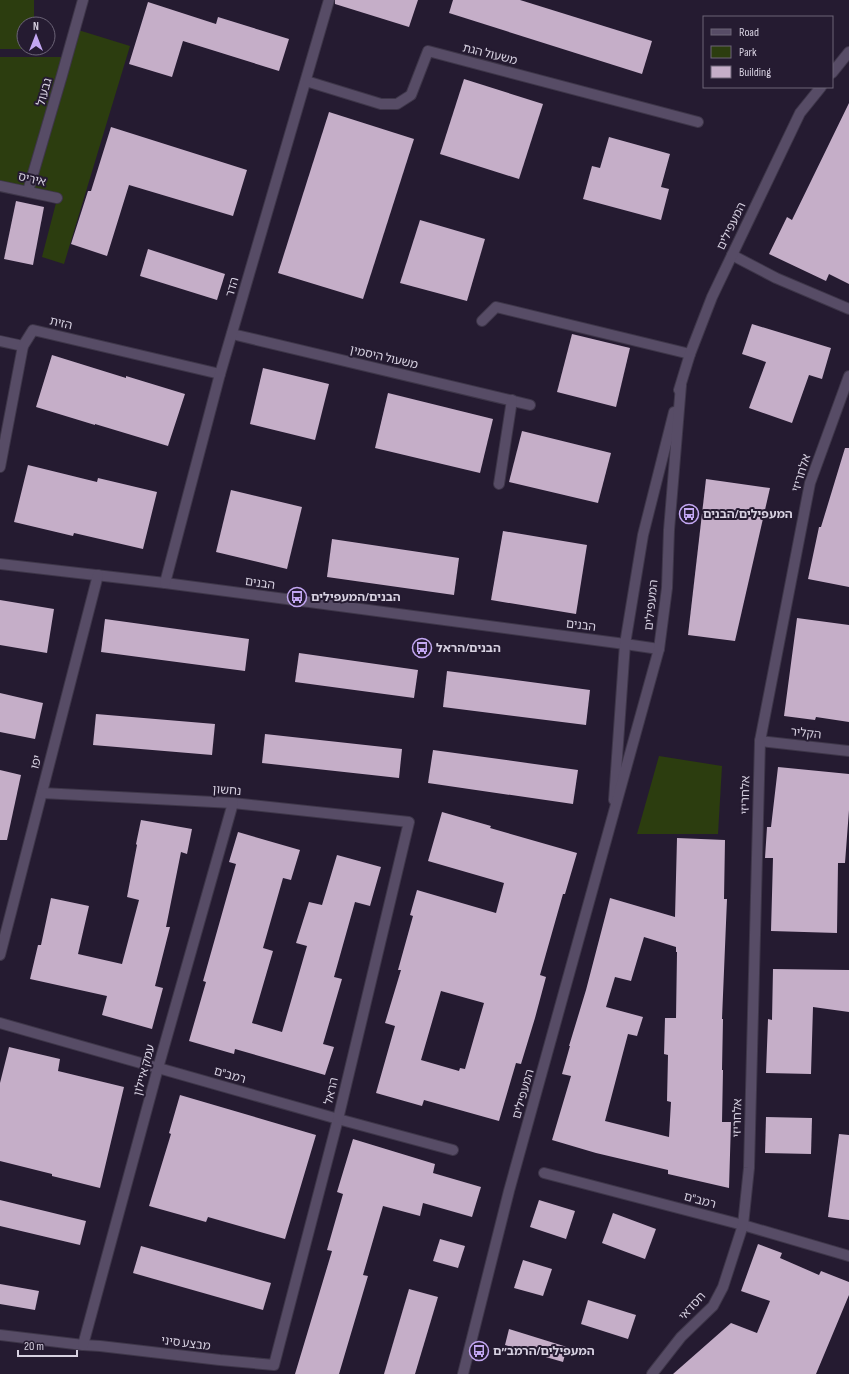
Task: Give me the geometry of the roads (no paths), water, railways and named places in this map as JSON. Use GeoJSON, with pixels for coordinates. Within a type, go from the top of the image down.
{"type":"FeatureCollection","features":[{"type":"Feature","properties":{"kind":"street","name":"גבעול"},"geometry":{"type":"LineString","coordinates":[[28,191],[83,0]]}},
{"type":"Feature","properties":{"kind":"street","name":"הדר"},"geometry":{"type":"LineString","coordinates":[[165,583],[220,374],[329,0]]}},
{"type":"Feature","properties":{"kind":"street","name":"משעול הגת"},"geometry":{"type":"LineString","coordinates":[[306,81],[381,104],[397,104],[411,95],[428,51],[698,122]]}},
{"type":"Feature","properties":{"kind":"street"},"geometry":{"type":"LineString","coordinates":[[833,71],[849,52]]}},
{"type":"Feature","properties":{"kind":"street","name":"המעפילים"},"geometry":{"type":"LineString","coordinates":[[612,823],[626,644],[643,535],[681,385],[690,354],[712,297],[800,113],[820,88]]}},
{"type":"Feature","properties":{"kind":"street","name":"איריס"},"geometry":{"type":"LineString","coordinates":[[0,186],[57,198]]}},
{"type":"Feature","properties":{"kind":"street"},"geometry":{"type":"LineString","coordinates":[[732,255],[776,278],[849,309]]}},
{"type":"Feature","properties":{"kind":"street"},"geometry":{"type":"LineString","coordinates":[[482,321],[496,307],[690,354]]}},
{"type":"Feature","properties":{"kind":"street","name":"הזית"},"geometry":{"type":"LineString","coordinates":[[0,467],[23,346],[34,330],[220,374]]}},
{"type":"Feature","properties":{"kind":"street","name":"משעול היסמין"},"geometry":{"type":"LineString","coordinates":[[232,334],[530,405]]}},
{"type":"Feature","properties":{"kind":"street"},"geometry":{"type":"LineString","coordinates":[[0,340],[23,346]]}},
{"type":"Feature","properties":{"kind":"street","name":"אלחריזי"},"geometry":{"type":"LineString","coordinates":[[743,1225],[749,1168],[760,741],[810,483],[849,376]]}},
{"type":"Feature","properties":{"kind":"street","name":"המעפילים"},"geometry":{"type":"LineString","coordinates":[[463,1374],[510,1191],[659,650],[667,588],[669,530],[681,385]]}},
{"type":"Feature","properties":{"kind":"street"},"geometry":{"type":"LineString","coordinates":[[499,484],[512,400]]}},
{"type":"Feature","properties":{"kind":"street","name":"הבנים"},"geometry":{"type":"LineString","coordinates":[[0,564],[165,583],[626,644],[659,650]]}},
{"type":"Feature","properties":{"kind":"street","name":"יפו"},"geometry":{"type":"LineString","coordinates":[[0,955],[98,575]]}},
{"type":"Feature","properties":{"kind":"street","name":"הקליר"},"geometry":{"type":"LineString","coordinates":[[760,741],[849,751]]}},
{"type":"Feature","properties":{"kind":"street","name":"נחשון"},"geometry":{"type":"LineString","coordinates":[[42,793],[234,803],[409,822]]}},
{"type":"Feature","properties":{"kind":"street","name":"עמק איילון"},"geometry":{"type":"LineString","coordinates":[[83,1345],[158,1068],[234,803]]}},
{"type":"Feature","properties":{"kind":"street","name":"הראל"},"geometry":{"type":"LineString","coordinates":[[274,1365],[338,1119],[409,822]]}},
{"type":"Feature","properties":{"kind":"street","name":"רמב\"ם"},"geometry":{"type":"LineString","coordinates":[[0,1023],[453,1150]]}},
{"type":"Feature","properties":{"kind":"street","name":"רמב\"ם"},"geometry":{"type":"LineString","coordinates":[[544,1173],[743,1225],[849,1256]]}},
{"type":"Feature","properties":{"kind":"street","name":"חסדאי"},"geometry":{"type":"LineString","coordinates":[[652,1374],[681,1337],[713,1306],[723,1287],[743,1225]]}},
{"type":"Feature","properties":{"kind":"street","name":"מבצע סיני"},"geometry":{"type":"LineString","coordinates":[[0,1335],[274,1365]]}},
{"type":"Feature","properties":{"kind":"place","name":"המעפילים/הבנים"},"geometry":{"type":"Point","coordinates":[689,514]}},
{"type":"Feature","properties":{"kind":"place","name":"הבנים/המעפילים"},"geometry":{"type":"Point","coordinates":[297,597]}},
{"type":"Feature","properties":{"kind":"place","name":"הבנים/הראל"},"geometry":{"type":"Point","coordinates":[422,648]}},
{"type":"Feature","properties":{"kind":"place","name":"המעפילים/הרמב״ם"},"geometry":{"type":"Point","coordinates":[479,1351]}}]}
